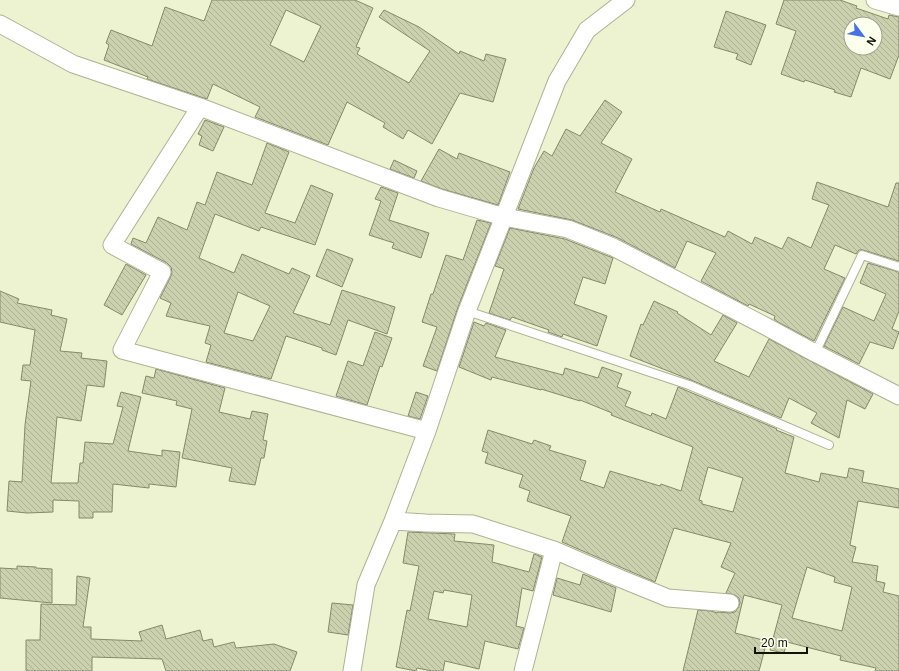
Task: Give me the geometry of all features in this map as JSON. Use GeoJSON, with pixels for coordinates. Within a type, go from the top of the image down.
{"type":"FeatureCollection","features":[{"type":"Feature","properties":{"kind":"street"},"geometry":{"type":"LineString","coordinates":[[352,671],[366,585],[393,521],[427,431],[467,311],[557,81],[587,30],[626,0]]}},
{"type":"Feature","properties":{"kind":"street"},"geometry":{"type":"LineString","coordinates":[[876,0],[899,7]]}},
{"type":"Feature","properties":{"kind":"street"},"geometry":{"type":"LineString","coordinates":[[0,24],[73,64],[200,107],[439,198],[504,217],[568,229],[614,247],[899,396]]}},
{"type":"Feature","properties":{"kind":"street"},"geometry":{"type":"LineString","coordinates":[[200,107],[112,245],[162,272],[122,350],[427,431]]}},
{"type":"Feature","properties":{"kind":"street"},"geometry":{"type":"LineString","coordinates":[[393,521],[473,524],[554,550],[668,598],[730,603]]}},
{"type":"Feature","properties":{"kind":"street"},"geometry":{"type":"LineString","coordinates":[[523,671],[554,550]]}},
{"type":"Feature","properties":{"kind":"lane"},"geometry":{"type":"LineString","coordinates":[[815,353],[862,255],[899,268]]}},
{"type":"Feature","properties":{"kind":"lane"},"geometry":{"type":"LineString","coordinates":[[467,311],[689,385],[829,445]]}},
{"type":"Feature","properties":{"kind":"building"},"geometry":{"type":"Polygon","coordinates":[[[212,0],[355,0],[373,8],[356,47],[360,48],[357,54],[409,83],[430,51],[379,17],[384,10],[419,27],[459,54],[460,51],[484,61],[486,54],[506,59],[493,102],[460,93],[432,144],[408,130],[403,139],[383,127],[385,123],[347,102],[328,145],[255,117],[260,107],[213,84],[207,99],[147,79],[148,77],[104,60],[109,45],[106,43],[111,30],[152,46],[165,7],[204,21],[212,0]],[[286,10],[270,45],[304,62],[321,26],[286,10]]]}},
{"type":"Feature","properties":{"kind":"building"},"geometry":{"type":"Polygon","coordinates":[[[784,0],[840,0],[857,6],[856,8],[879,16],[843,16],[843,56],[883,56],[883,17],[888,19],[889,15],[899,17],[899,55],[890,79],[861,68],[851,97],[834,92],[835,90],[805,80],[804,82],[781,74],[796,31],[776,24],[784,0]]]}},
{"type":"Feature","properties":{"kind":"building"},"geometry":{"type":"Polygon","coordinates":[[[726,11],[766,25],[751,65],[736,59],[738,54],[714,47],[726,11]]]}},
{"type":"Feature","properties":{"kind":"building"},"geometry":{"type":"Polygon","coordinates":[[[605,100],[622,112],[601,143],[632,159],[615,192],[660,212],[661,209],[725,237],[728,231],[752,244],[755,237],[782,249],[788,237],[811,248],[829,205],[812,199],[817,182],[888,207],[896,183],[899,183],[899,261],[863,250],[859,250],[856,254],[835,245],[824,269],[845,278],[814,341],[778,322],[774,319],[775,316],[749,304],[748,306],[701,281],[716,253],[687,241],[675,268],[618,238],[572,220],[518,209],[534,168],[544,151],[552,156],[566,129],[580,136],[605,100]]]}},
{"type":"Feature","properties":{"kind":"building"},"geometry":{"type":"Polygon","coordinates":[[[205,120],[224,127],[213,151],[199,145],[202,136],[198,134],[205,120]]]}},
{"type":"Feature","properties":{"kind":"building"},"geometry":{"type":"Polygon","coordinates":[[[267,143],[289,152],[265,213],[295,223],[311,185],[333,194],[315,245],[261,227],[259,231],[215,214],[199,258],[234,273],[242,254],[289,274],[292,268],[310,276],[293,313],[330,325],[342,290],[395,307],[387,334],[348,320],[336,355],[322,350],[322,348],[286,336],[271,379],[206,362],[211,345],[205,343],[210,326],[166,316],[171,303],[160,298],[171,276],[171,267],[167,263],[131,244],[133,238],[146,243],[158,217],[187,230],[197,202],[205,205],[217,172],[252,185],[267,143]],[[238,292],[224,333],[253,341],[270,306],[238,292]]]}},
{"type":"Feature","properties":{"kind":"building"},"geometry":{"type":"Polygon","coordinates":[[[439,149],[457,159],[459,153],[510,172],[498,205],[442,189],[421,181],[439,149]]]}},
{"type":"Feature","properties":{"kind":"building"},"geometry":{"type":"Polygon","coordinates":[[[394,160],[417,171],[414,178],[390,169],[394,160]]]}},
{"type":"Feature","properties":{"kind":"building"},"geometry":{"type":"Polygon","coordinates":[[[381,187],[398,193],[389,220],[429,233],[421,258],[392,248],[394,243],[369,235],[381,201],[375,199],[381,187]]]}},
{"type":"Feature","properties":{"kind":"building"},"geometry":{"type":"Polygon","coordinates":[[[477,220],[491,223],[458,307],[437,371],[423,366],[437,327],[422,322],[446,255],[463,260],[477,220]]]}},
{"type":"Feature","properties":{"kind":"building"},"geometry":{"type":"Polygon","coordinates":[[[510,228],[565,239],[613,258],[605,284],[583,277],[574,304],[607,316],[597,346],[563,334],[562,337],[548,332],[549,330],[512,317],[510,320],[489,313],[504,269],[495,266],[510,228]]]}},
{"type":"Feature","properties":{"kind":"building"},"geometry":{"type":"Polygon","coordinates":[[[327,249],[353,259],[342,287],[316,276],[327,249]]]}},
{"type":"Feature","properties":{"kind":"building"},"geometry":{"type":"Polygon","coordinates":[[[868,263],[899,272],[899,311],[892,329],[899,332],[893,349],[870,342],[859,364],[824,346],[843,307],[874,321],[886,294],[860,283],[868,263]]]}},
{"type":"Feature","properties":{"kind":"building"},"geometry":{"type":"Polygon","coordinates":[[[126,264],[146,275],[122,315],[104,305],[126,264]]]}},
{"type":"Feature","properties":{"kind":"building"},"geometry":{"type":"Polygon","coordinates":[[[0,291],[19,299],[17,303],[52,310],[51,315],[67,319],[60,351],[82,353],[81,358],[107,361],[104,387],[87,385],[81,421],[57,417],[51,483],[78,483],[80,463],[83,463],[85,442],[113,444],[123,407],[117,406],[121,392],[141,397],[128,451],[162,456],[162,450],[180,452],[176,487],[149,484],[149,488],[113,484],[112,512],[93,512],[93,518],[79,518],[79,501],[53,500],[53,512],[27,513],[7,511],[9,481],[22,482],[25,425],[31,381],[21,380],[23,365],[30,365],[35,330],[0,322],[0,291]]]}},
{"type":"Feature","properties":{"kind":"building"},"geometry":{"type":"Polygon","coordinates":[[[654,301],[678,312],[677,313],[711,335],[723,315],[737,323],[714,361],[749,377],[769,339],[873,394],[865,409],[847,400],[839,438],[811,423],[817,413],[789,398],[781,418],[630,356],[641,324],[643,325],[654,301]]]}},
{"type":"Feature","properties":{"kind":"building"},"geometry":{"type":"Polygon","coordinates":[[[474,322],[484,326],[486,323],[506,330],[495,357],[563,375],[565,368],[598,378],[602,367],[622,374],[617,387],[631,392],[625,406],[651,416],[652,413],[666,419],[678,387],[794,437],[785,473],[819,482],[821,473],[847,478],[849,468],[864,471],[862,482],[899,489],[899,508],[858,501],[850,545],[856,547],[852,562],[878,566],[876,581],[885,583],[883,592],[899,596],[899,671],[875,671],[876,668],[840,660],[841,656],[787,642],[784,653],[770,650],[782,605],[744,595],[735,633],[767,641],[759,671],[683,671],[698,610],[717,613],[730,613],[735,612],[740,603],[739,598],[735,595],[726,593],[735,573],[721,567],[731,543],[674,528],[655,582],[562,542],[571,516],[527,501],[530,491],[519,487],[523,475],[485,463],[488,453],[482,451],[488,430],[532,444],[534,440],[551,446],[549,450],[586,461],[580,480],[604,488],[610,471],[660,486],[661,484],[681,491],[693,447],[611,415],[612,413],[580,400],[492,377],[491,380],[459,367],[474,322]],[[708,467],[699,500],[702,501],[702,504],[733,512],[743,478],[708,467]],[[807,567],[792,618],[842,631],[852,587],[834,582],[835,577],[807,567]]]}},
{"type":"Feature","properties":{"kind":"building"},"geometry":{"type":"Polygon","coordinates":[[[375,332],[392,338],[382,367],[380,366],[367,405],[336,396],[348,361],[363,366],[375,332]]]}},
{"type":"Feature","properties":{"kind":"building"},"geometry":{"type":"Polygon","coordinates":[[[156,369],[225,388],[219,412],[250,419],[252,411],[268,414],[263,440],[267,441],[264,458],[261,458],[255,485],[229,481],[232,468],[182,458],[192,409],[176,405],[177,401],[142,393],[146,376],[154,378],[156,369]]]}},
{"type":"Feature","properties":{"kind":"building"},"geometry":{"type":"Polygon","coordinates":[[[416,392],[428,396],[420,419],[408,416],[416,392]]]}},
{"type":"Feature","properties":{"kind":"building"},"geometry":{"type":"Polygon","coordinates":[[[408,532],[455,534],[454,541],[494,545],[492,562],[529,572],[534,554],[542,557],[533,591],[522,588],[516,626],[524,628],[518,649],[485,641],[479,669],[445,661],[443,671],[432,671],[417,668],[416,671],[396,667],[407,610],[410,611],[419,566],[403,563],[408,532]],[[444,590],[443,593],[434,591],[428,619],[467,627],[472,595],[444,590]]]}},
{"type":"Feature","properties":{"kind":"building"},"geometry":{"type":"Polygon","coordinates":[[[17,566],[52,569],[52,603],[0,598],[0,568],[17,569],[17,566]]]}},
{"type":"Feature","properties":{"kind":"building"},"geometry":{"type":"Polygon","coordinates":[[[583,574],[616,588],[611,612],[553,595],[557,578],[580,585],[583,574]]]}},
{"type":"Feature","properties":{"kind":"building"},"geometry":{"type":"Polygon","coordinates":[[[77,576],[90,578],[83,627],[91,627],[91,639],[142,641],[139,632],[162,625],[166,639],[200,630],[203,641],[212,639],[214,647],[234,642],[236,648],[274,644],[297,652],[290,671],[166,671],[162,659],[92,657],[92,671],[26,671],[26,640],[40,640],[41,604],[76,605],[77,576]]]}},
{"type":"Feature","properties":{"kind":"building"},"geometry":{"type":"Polygon","coordinates":[[[332,603],[353,605],[348,635],[328,632],[332,603]]]}}]}
